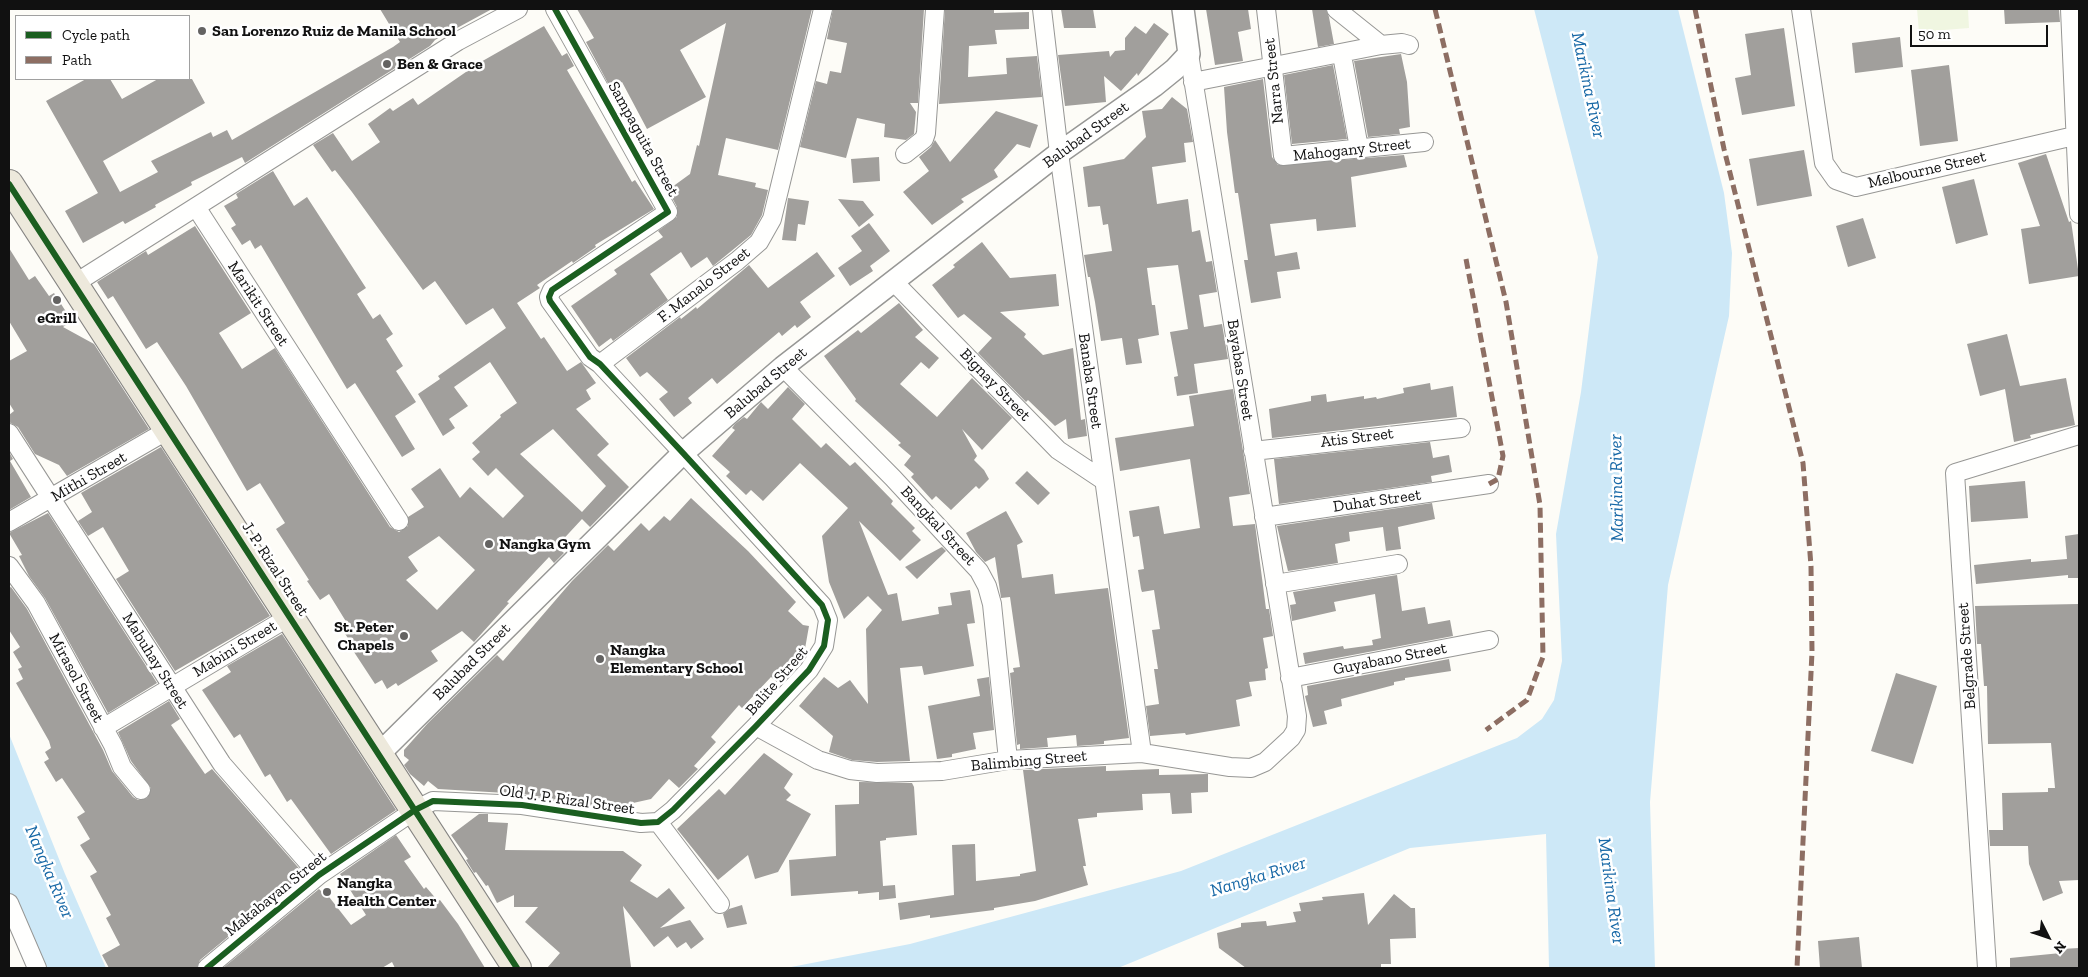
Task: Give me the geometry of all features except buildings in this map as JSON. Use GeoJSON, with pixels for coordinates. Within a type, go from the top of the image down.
{"type":"FeatureCollection","features":[{"type":"Feature","properties":{"kind":"main road","name":"J. P. Rizal Street"},"geometry":{"type":"LineString","coordinates":[[9,184],[517,968]]}},
{"type":"Feature","properties":{"kind":"street"},"geometry":{"type":"LineString","coordinates":[[74,284],[458,41],[518,9]]}},
{"type":"Feature","properties":{"kind":"street","name":"Sampaguita Street"},"geometry":{"type":"LineString","coordinates":[[555,9],[668,212],[552,290],[549,297],[551,305],[590,357],[600,364]]}},
{"type":"Feature","properties":{"kind":"street","name":"F. Manalo Street"},"geometry":{"type":"LineString","coordinates":[[600,364],[737,261],[759,242],[772,219],[823,9]]}},
{"type":"Feature","properties":{"kind":"street"},"geometry":{"type":"LineString","coordinates":[[905,154],[924,139],[926,132],[935,9]]}},
{"type":"Feature","properties":{"kind":"street","name":"Banaba Street"},"geometry":{"type":"LineString","coordinates":[[1042,9],[1103,480],[1142,753]]}},
{"type":"Feature","properties":{"kind":"street","name":"Bayabas Street"},"geometry":{"type":"LineString","coordinates":[[1183,9],[1193,82],[1297,716],[1296,730]]}},
{"type":"Feature","properties":{"kind":"street","name":"Narra Street"},"geometry":{"type":"LineString","coordinates":[[1266,9],[1282,154]]}},
{"type":"Feature","properties":{"kind":"street"},"geometry":{"type":"LineString","coordinates":[[1336,9],[1381,45]]}},
{"type":"Feature","properties":{"kind":"street","name":"Melbourne Street"},"geometry":{"type":"LineString","coordinates":[[1801,9],[1824,163],[1836,180],[1856,187],[2074,136]]}},
{"type":"Feature","properties":{"kind":"street"},"geometry":{"type":"LineString","coordinates":[[2070,9],[2074,136],[2079,214]]}},
{"type":"Feature","properties":{"kind":"street"},"geometry":{"type":"LineString","coordinates":[[1193,82],[1342,55],[1381,45],[1402,43],[1408,45]]}},
{"type":"Feature","properties":{"kind":"street","name":"Balubad Street"},"geometry":{"type":"LineString","coordinates":[[379,754],[683,453],[783,367],[1060,153],[1154,86],[1190,54]]}},
{"type":"Feature","properties":{"kind":"street"},"geometry":{"type":"LineString","coordinates":[[1342,55],[1358,148]]}},
{"type":"Feature","properties":{"kind":"street","name":"Mahogany Street"},"geometry":{"type":"LineString","coordinates":[[1282,154],[1285,157],[1424,142]]}},
{"type":"Feature","properties":{"kind":"street","name":"Marikit Street"},"geometry":{"type":"LineString","coordinates":[[196,207],[399,521]]}},
{"type":"Feature","properties":{"kind":"street","name":"Bignay Street"},"geometry":{"type":"LineString","coordinates":[[893,281],[1058,450],[1103,480]]}},
{"type":"Feature","properties":{"kind":"street"},"geometry":{"type":"LineString","coordinates":[[600,364],[683,453]]}},
{"type":"Feature","properties":{"kind":"street","name":"Bangkal Street"},"geometry":{"type":"LineString","coordinates":[[783,367],[900,484],[979,571],[987,586],[992,604],[1008,760]]}},
{"type":"Feature","properties":{"kind":"street","name":"Atis Street"},"geometry":{"type":"LineString","coordinates":[[1253,451],[1461,428]]}},
{"type":"Feature","properties":{"kind":"street","name":"Mithi Street"},"geometry":{"type":"LineString","coordinates":[[9,522],[52,499],[168,430]]}},
{"type":"Feature","properties":{"kind":"street","name":"Mabuhay Street"},"geometry":{"type":"LineString","coordinates":[[9,433],[222,764],[319,875]]}},
{"type":"Feature","properties":{"kind":"street","name":"Belgrade Street"},"geometry":{"type":"LineString","coordinates":[[1987,968],[1955,473],[2079,436]]}},
{"type":"Feature","properties":{"kind":"street","name":"Balite Street"},"geometry":{"type":"LineString","coordinates":[[658,822],[673,810],[756,726],[819,656],[827,634],[828,620],[822,605],[683,453]]}},
{"type":"Feature","properties":{"kind":"street","name":"Duhat Street"},"geometry":{"type":"LineString","coordinates":[[1264,517],[1489,484]]}},
{"type":"Feature","properties":{"kind":"street"},"geometry":{"type":"LineString","coordinates":[[1275,584],[1398,564]]}},
{"type":"Feature","properties":{"kind":"street","name":"Mirasol Street"},"geometry":{"type":"LineString","coordinates":[[9,566],[36,603],[122,767],[141,790]]}},
{"type":"Feature","properties":{"kind":"street","name":"Mabini Street"},"geometry":{"type":"LineString","coordinates":[[103,728],[289,617]]}},
{"type":"Feature","properties":{"kind":"street","name":"Guyabano Street"},"geometry":{"type":"LineString","coordinates":[[1290,678],[1490,640]]}},
{"type":"Feature","properties":{"kind":"street","name":"Balimbing Street"},"geometry":{"type":"LineString","coordinates":[[756,726],[818,760],[837,768],[862,772],[942,771],[1008,760],[1142,753],[1230,767],[1250,768],[1265,762],[1291,738],[1296,730]]}},
{"type":"Feature","properties":{"kind":"street","name":"Old J. P. Rizal Street"},"geometry":{"type":"LineString","coordinates":[[415,810],[424,804],[442,800],[522,805],[641,823],[658,822]]}},
{"type":"Feature","properties":{"kind":"street","name":"Makabayan Street"},"geometry":{"type":"LineString","coordinates":[[207,968],[319,875],[415,810]]}},
{"type":"Feature","properties":{"kind":"street"},"geometry":{"type":"LineString","coordinates":[[658,822],[720,904]]}},
{"type":"Feature","properties":{"kind":"street"},"geometry":{"type":"LineString","coordinates":[[9,903],[37,968]]}},
{"type":"Feature","properties":{"kind":"green space"},"geometry":{"type":"Polygon","coordinates":[[[1917,9],[1968,9],[1969,28],[1919,32],[1917,9]]]}},
{"type":"Feature","properties":{"kind":"water"},"geometry":{"type":"Polygon","coordinates":[[[1534,9],[1678,9],[1724,193],[1732,253],[1729,316],[1668,585],[1650,802],[1655,968],[1549,968],[1546,834],[1410,848],[1118,968],[786,968],[910,944],[1181,871],[1517,738],[1542,719],[1554,700],[1562,661],[1556,534],[1581,392],[1598,257],[1534,9]]]}},
{"type":"Feature","properties":{"kind":"water","name":"Nangka River"},"geometry":{"type":"Polygon","coordinates":[[[9,734],[65,874],[106,968],[35,968],[9,916],[9,734]]]}},
{"type":"Feature","properties":{"kind":"marked path"},"geometry":{"type":"LineString","coordinates":[[1435,9],[1506,302],[1540,505],[1543,657],[1527,700],[1486,730]]}},
{"type":"Feature","properties":{"kind":"marked path"},"geometry":{"type":"LineString","coordinates":[[1695,9],[1724,149],[1803,463],[1811,566],[1812,652],[1797,968]]}},
{"type":"Feature","properties":{"kind":"marked path"},"geometry":{"type":"LineString","coordinates":[[1466,259],[1503,456],[1498,479],[1489,484]]}},
{"type":"Feature","properties":{"kind":"cycle path"},"geometry":{"type":"LineString","coordinates":[[207,968],[319,875],[415,810],[433,801],[522,805],[641,823],[658,822],[673,810],[809,670],[824,646],[828,620],[822,605],[600,364],[590,357],[550,301],[549,297],[552,290],[668,212],[555,9]]}},
{"type":"Feature","properties":{"kind":"cycle path"},"geometry":{"type":"LineString","coordinates":[[9,184],[517,968]]}},
{"type":"Feature","properties":{"kind":"place","name":"San Lorenzo Ruiz de Manila School"},"geometry":{"type":"Point","coordinates":[202,31]}},
{"type":"Feature","properties":{"kind":"place","name":"Ben & Grace"},"geometry":{"type":"Point","coordinates":[387,64]}},
{"type":"Feature","properties":{"kind":"place","name":"eGrill"},"geometry":{"type":"Point","coordinates":[57,300]}},
{"type":"Feature","properties":{"kind":"place","name":"Nangka Gym"},"geometry":{"type":"Point","coordinates":[489,544]}},
{"type":"Feature","properties":{"kind":"place","name":"St. Peter Chapels"},"geometry":{"type":"Point","coordinates":[404,636]}},
{"type":"Feature","properties":{"kind":"place","name":"Nangka Elementary School"},"geometry":{"type":"Point","coordinates":[600,659]}},
{"type":"Feature","properties":{"kind":"place","name":"Nangka Health Center"},"geometry":{"type":"Point","coordinates":[327,892]}},
{"type":"Feature","properties":{"kind":"water label","name":"Marikina River"},"geometry":{"type":"Point","coordinates":[1588,85]}},
{"type":"Feature","properties":{"kind":"water label","name":"Marikina River"},"geometry":{"type":"Point","coordinates":[1617,488]}},
{"type":"Feature","properties":{"kind":"water label","name":"Marikina River"},"geometry":{"type":"Point","coordinates":[1611,891]}}]}
